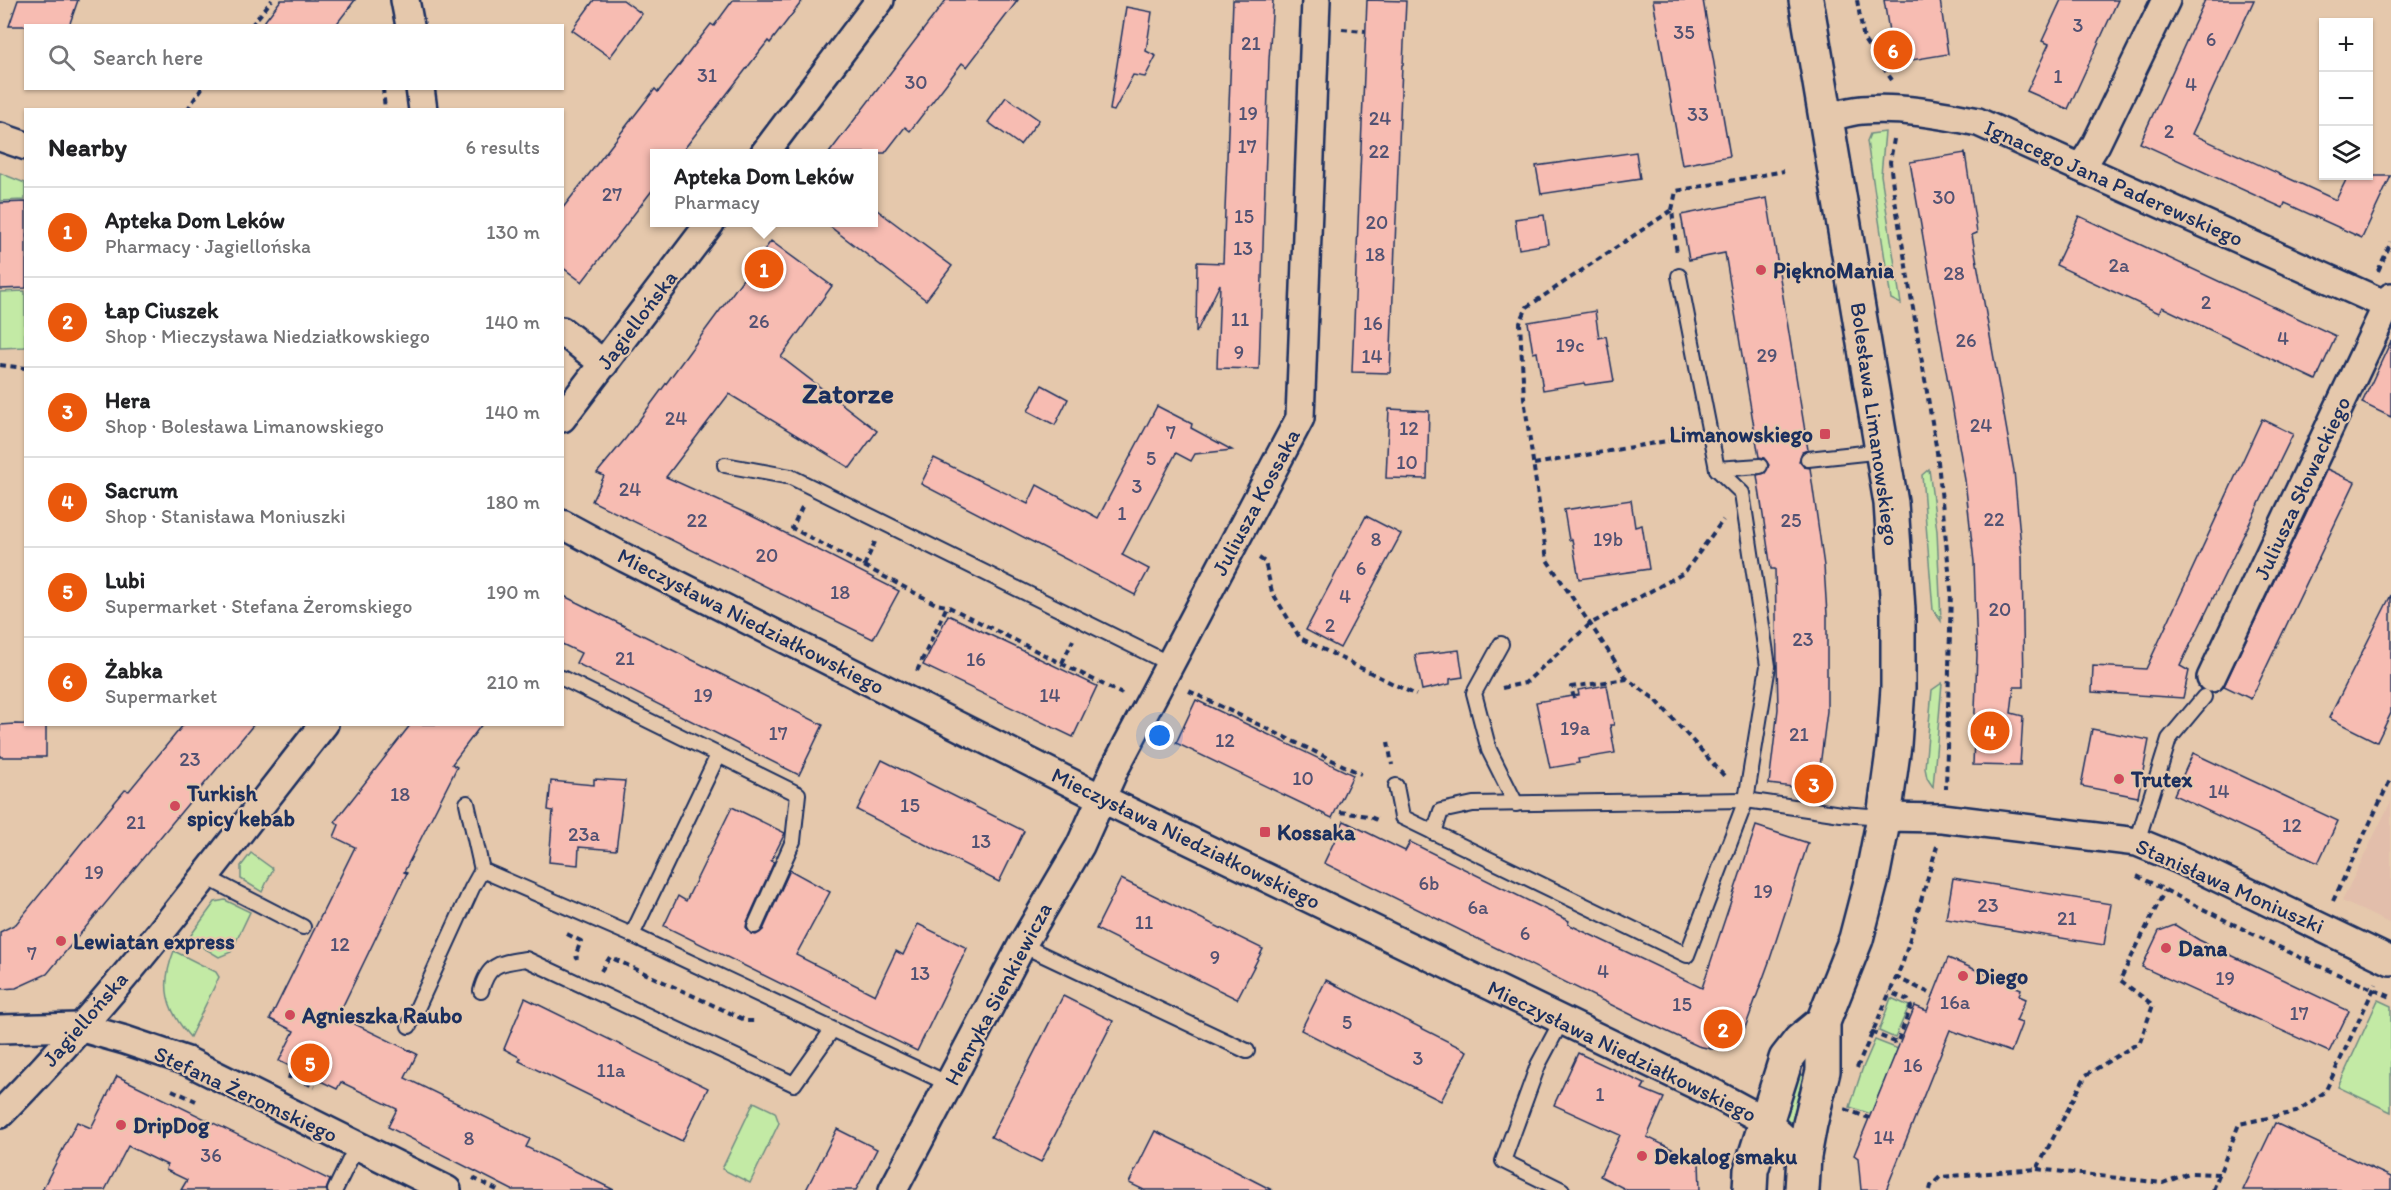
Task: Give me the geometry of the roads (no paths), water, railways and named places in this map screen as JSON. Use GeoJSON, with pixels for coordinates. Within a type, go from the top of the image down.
{"type":"FeatureCollection","features":[{"type":"Feature","properties":{"kind":"main road","name":"Bolesława Limanowskiego"},"geometry":{"type":"LineString","coordinates":[[1803,1190],[1804,1156],[1823,1071],[1823,1022],[1856,939],[1872,878],[1884,817],[1894,745],[1898,688],[1898,610],[1891,503],[1806,0]]}},
{"type":"Feature","properties":{"kind":"main road","name":"Bolesława Limanowskiego"},"geometry":{"type":"LineString","coordinates":[[1750,1190],[1751,1170],[1786,1059],[1800,1041],[1823,1022]]}},
{"type":"Feature","properties":{"kind":"street"},"geometry":{"type":"LineString","coordinates":[[405,0],[410,24]]}},
{"type":"Feature","properties":{"kind":"street"},"geometry":{"type":"LineString","coordinates":[[767,149],[880,0]]}},
{"type":"Feature","properties":{"kind":"street","name":"Juliusza Kossaka"},"geometry":{"type":"LineString","coordinates":[[1101,798],[1300,418],[1316,0]]}},
{"type":"Feature","properties":{"kind":"street"},"geometry":{"type":"LineString","coordinates":[[2081,168],[2096,144],[2166,0]]}},
{"type":"Feature","properties":{"kind":"street"},"geometry":{"type":"LineString","coordinates":[[420,90],[423,108]]}},
{"type":"Feature","properties":{"kind":"street","name":"Ignacego Jana Paderewskiego"},"geometry":{"type":"LineString","coordinates":[[1826,118],[1861,110],[1920,112],[1978,122],[2386,297]]}},
{"type":"Feature","properties":{"kind":"street"},"geometry":{"type":"LineString","coordinates":[[0,137],[24,145]]}},
{"type":"Feature","properties":{"kind":"street","name":"Jagiellońska"},"geometry":{"type":"LineString","coordinates":[[564,415],[707,227]]}},
{"type":"Feature","properties":{"kind":"street","name":"Juliusza Słowackiego"},"geometry":{"type":"LineString","coordinates":[[2208,687],[2386,297]]}},
{"type":"Feature","properties":{"kind":"street"},"geometry":{"type":"LineString","coordinates":[[564,333],[604,364]]}},
{"type":"Feature","properties":{"kind":"street","name":"Mieczysława Niedziałkowskiego"},"geometry":{"type":"LineString","coordinates":[[564,525],[1101,798],[1717,1095],[1765,1121],[1804,1156]]}},
{"type":"Feature","properties":{"kind":"street","name":"Jagiellońska"},"geometry":{"type":"LineString","coordinates":[[0,1114],[79,1028],[204,876],[322,726]]}},
{"type":"Feature","properties":{"kind":"street","name":"Henryka Sienkiewicza"},"geometry":{"type":"LineString","coordinates":[[893,1190],[1023,945],[1080,846],[1101,798]]}},
{"type":"Feature","properties":{"kind":"street","name":"Stanisława Moniuszki"},"geometry":{"type":"LineString","coordinates":[[1884,817],[1942,818],[2137,842],[2181,860],[2389,960]]}},
{"type":"Feature","properties":{"kind":"street","name":"Stefana Żeromskiego"},"geometry":{"type":"LineString","coordinates":[[0,1029],[79,1028],[187,1061],[447,1190]]}},
{"type":"Feature","properties":{"kind":"lane"},"geometry":{"type":"LineString","coordinates":[[1396,786],[1402,817],[1687,955],[1746,800],[1768,666],[1743,493],[1717,469],[1679,276]]}},
{"type":"Feature","properties":{"kind":"lane"},"geometry":{"type":"LineString","coordinates":[[1808,459],[1883,451]]}},
{"type":"Feature","properties":{"kind":"lane"},"geometry":{"type":"LineString","coordinates":[[725,465],[791,477],[1170,664]]}},
{"type":"Feature","properties":{"kind":"lane"},"geometry":{"type":"LineString","coordinates":[[1717,469],[1760,466]]}},
{"type":"Feature","properties":{"kind":"lane"},"geometry":{"type":"LineString","coordinates":[[1501,644],[1474,693],[1489,750],[1516,804]]}},
{"type":"Feature","properties":{"kind":"lane"},"geometry":{"type":"LineString","coordinates":[[564,679],[798,794],[793,841],[754,926]]}},
{"type":"Feature","properties":{"kind":"lane"},"geometry":{"type":"LineString","coordinates":[[2137,842],[2169,739],[2208,687]]}},
{"type":"Feature","properties":{"kind":"lane"},"geometry":{"type":"LineString","coordinates":[[632,935],[718,755]]}},
{"type":"Feature","properties":{"kind":"lane"},"geometry":{"type":"LineString","coordinates":[[1434,833],[1441,811],[1473,804],[1746,800],[1841,814],[1884,817]]}},
{"type":"Feature","properties":{"kind":"lane"},"geometry":{"type":"LineString","coordinates":[[409,1026],[482,870],[467,802]]}},
{"type":"Feature","properties":{"kind":"lane"},"geometry":{"type":"LineString","coordinates":[[482,870],[632,935],[949,1084]]}},
{"type":"Feature","properties":{"kind":"lane"},"geometry":{"type":"LineString","coordinates":[[204,876],[303,927]]}},
{"type":"Feature","properties":{"kind":"lane"},"geometry":{"type":"LineString","coordinates":[[1023,945],[1247,1051]]}},
{"type":"Feature","properties":{"kind":"lane"},"geometry":{"type":"LineString","coordinates":[[481,991],[485,975],[500,962],[526,959],[794,1084],[832,1030]]}},
{"type":"Feature","properties":{"kind":"lane"},"geometry":{"type":"LineString","coordinates":[[1562,1020],[1538,1065],[1503,1161],[1562,1190]]}},
{"type":"Feature","properties":{"kind":"lane"},"geometry":{"type":"LineString","coordinates":[[335,1190],[357,1145]]}},
{"type":"Feature","properties":{"kind":"place","name":"Żabka"},"geometry":{"type":"Point","coordinates":[1893,50]}},
{"type":"Feature","properties":{"kind":"place","name":"Apteka Dom Leków"},"geometry":{"type":"Point","coordinates":[764,269]}},
{"type":"Feature","properties":{"kind":"place","name":"PięknoMania"},"geometry":{"type":"Point","coordinates":[1761,270]}},
{"type":"Feature","properties":{"kind":"place","name":"Limanowskiego"},"geometry":{"type":"Point","coordinates":[1825,434]}},
{"type":"Feature","properties":{"kind":"place","name":"Sacrum"},"geometry":{"type":"Point","coordinates":[1990,731]}},
{"type":"Feature","properties":{"kind":"place","name":"Trutex"},"geometry":{"type":"Point","coordinates":[2119,779]}},
{"type":"Feature","properties":{"kind":"place","name":"Hera"},"geometry":{"type":"Point","coordinates":[1814,784]}},
{"type":"Feature","properties":{"kind":"place","name":"Turkish spicy kebab"},"geometry":{"type":"Point","coordinates":[175,806]}},
{"type":"Feature","properties":{"kind":"place","name":"Kossaka"},"geometry":{"type":"Point","coordinates":[1265,832]}},
{"type":"Feature","properties":{"kind":"place","name":"Lewiatan express"},"geometry":{"type":"Point","coordinates":[61,941]}},
{"type":"Feature","properties":{"kind":"place","name":"Dana"},"geometry":{"type":"Point","coordinates":[2166,948]}},
{"type":"Feature","properties":{"kind":"place","name":"Diego"},"geometry":{"type":"Point","coordinates":[1963,976]}},
{"type":"Feature","properties":{"kind":"place","name":"Agnieszka Raubo"},"geometry":{"type":"Point","coordinates":[290,1015]}},
{"type":"Feature","properties":{"kind":"place","name":"Łap Ciuszek"},"geometry":{"type":"Point","coordinates":[1723,1029]}},
{"type":"Feature","properties":{"kind":"place","name":"Lubi"},"geometry":{"type":"Point","coordinates":[310,1063]}},
{"type":"Feature","properties":{"kind":"place","name":"DripDog"},"geometry":{"type":"Point","coordinates":[121,1125]}},
{"type":"Feature","properties":{"kind":"place","name":"Dekalog smaku"},"geometry":{"type":"Point","coordinates":[1642,1156]}},
{"type":"Feature","properties":{"kind":"district","name":"Zatorze"},"geometry":{"type":"Point","coordinates":[848,393]}}]}
